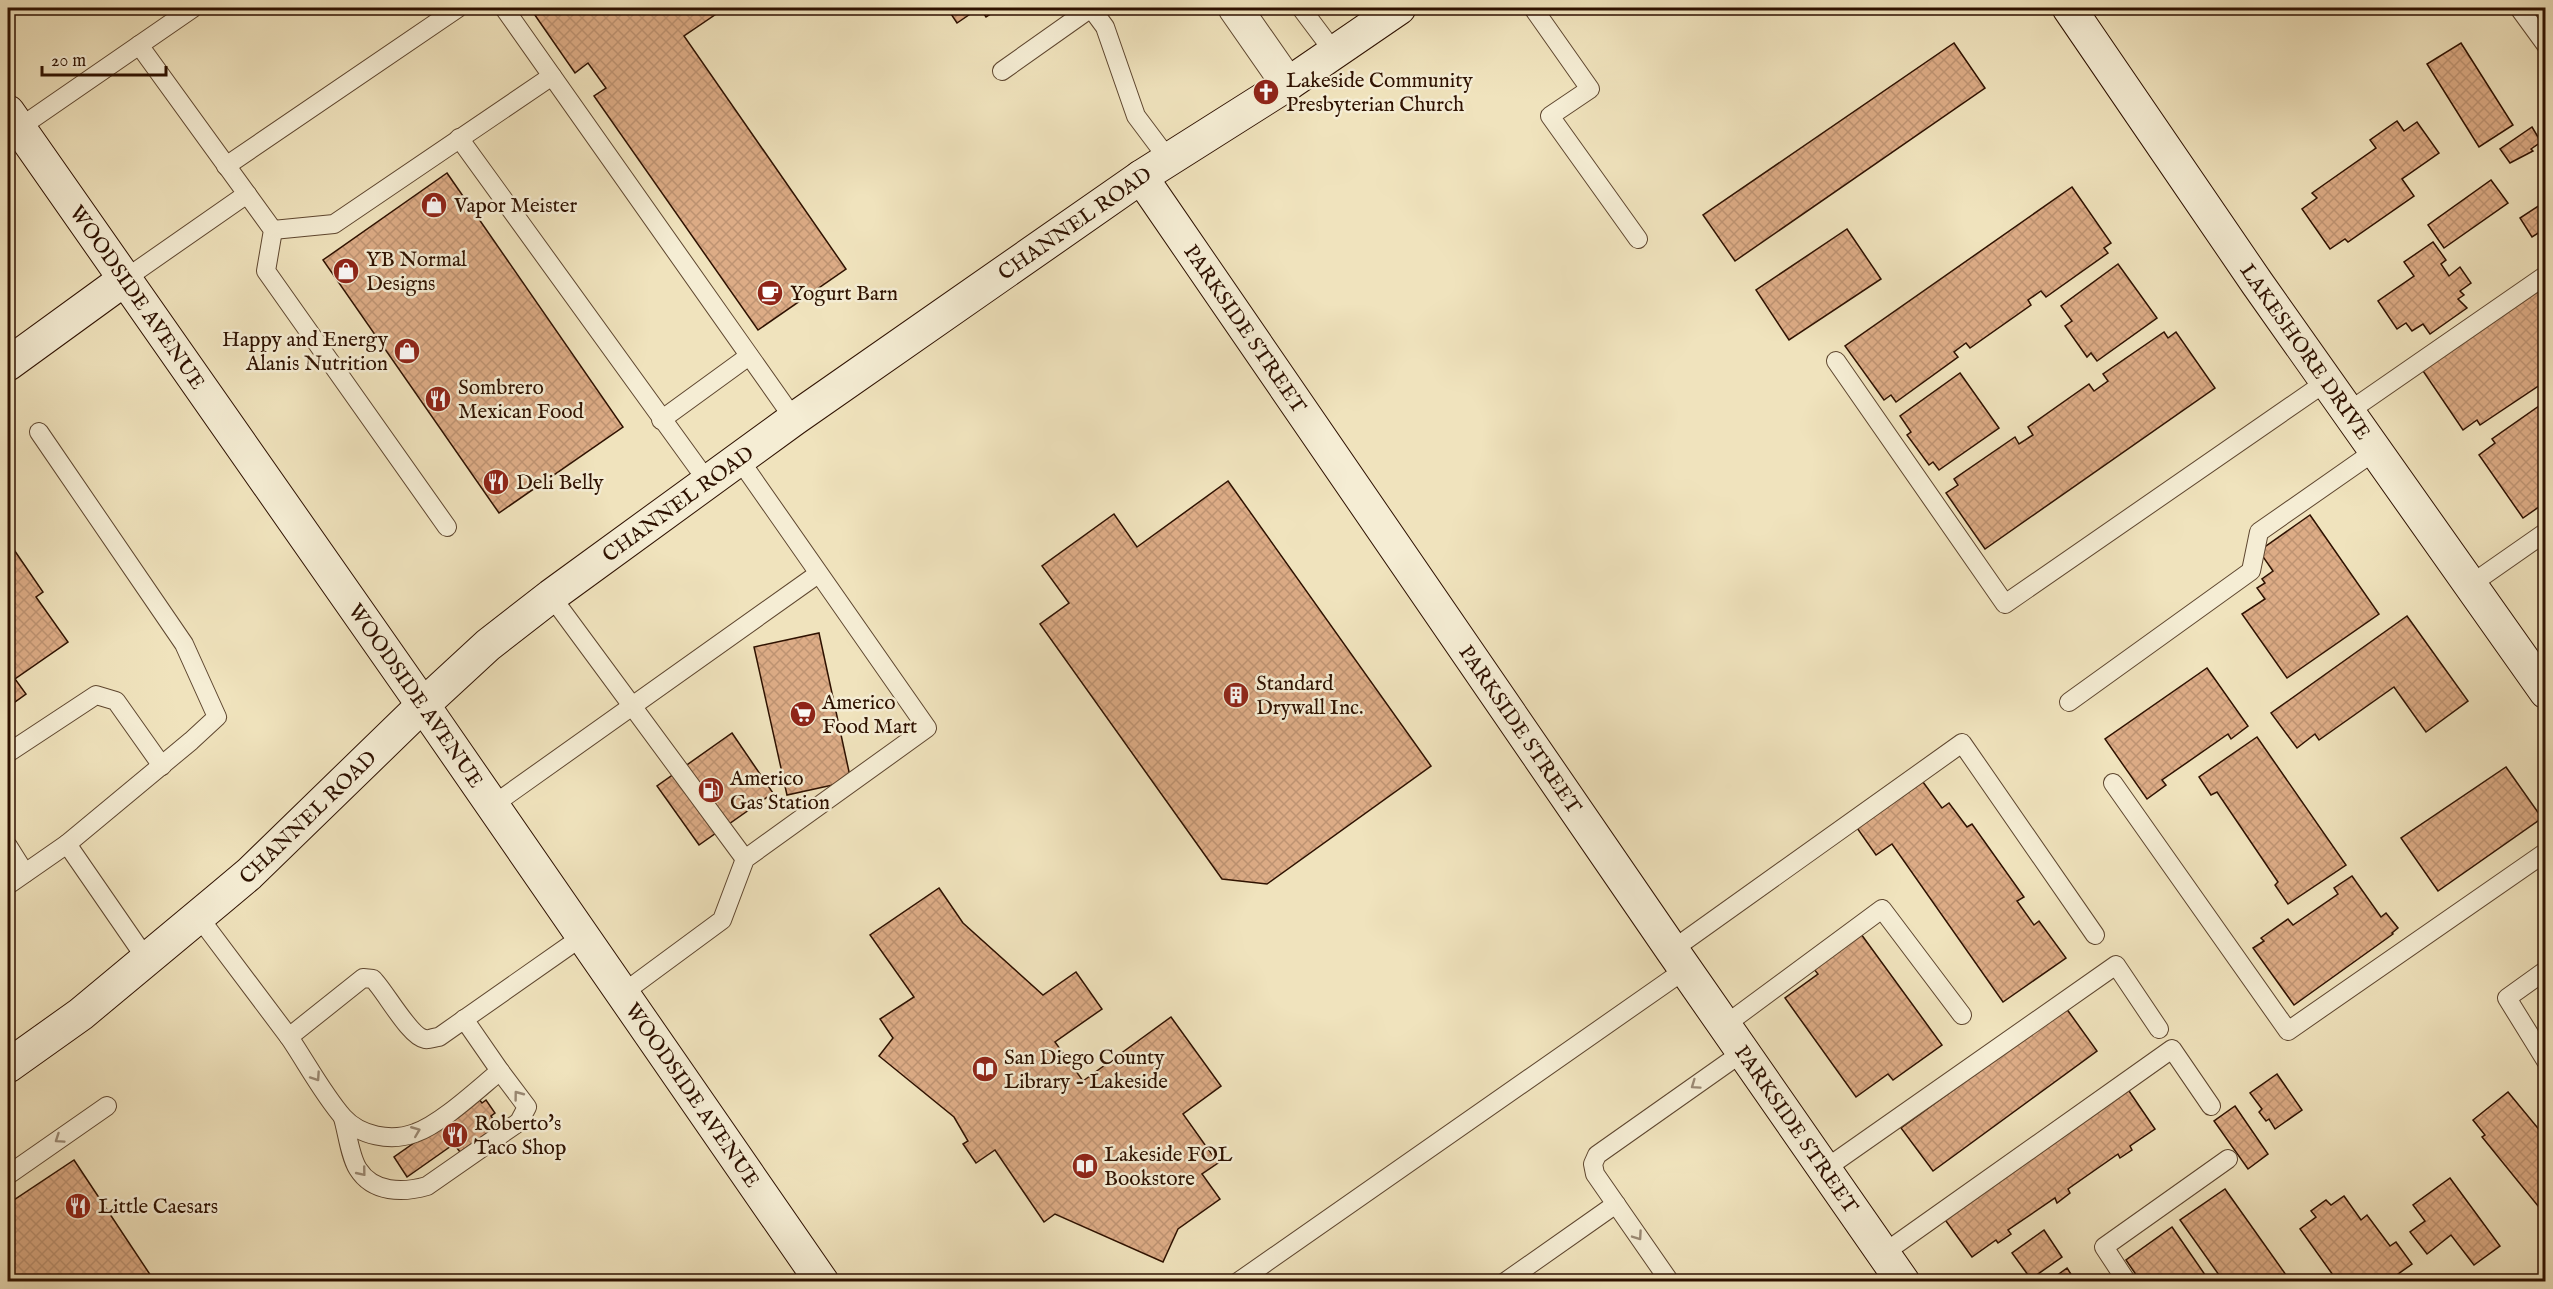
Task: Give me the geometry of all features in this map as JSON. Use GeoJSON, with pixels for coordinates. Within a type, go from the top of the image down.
{"type":"FeatureCollection","features":[{"type":"Feature","properties":{"kind":"street"},"geometry":{"type":"LineString","coordinates":[[1235,8],[1288,84]]}},
{"type":"Feature","properties":{"kind":"street","name":"CHANNEL ROAD"},"geometry":{"type":"LineString","coordinates":[[8,1066],[81,1014],[249,874],[423,705],[489,645],[551,596],[794,418],[1141,177],[1288,84],[1399,8]]}},
{"type":"Feature","properties":{"kind":"street","name":"LAKESHORE DRIVE"},"geometry":{"type":"LineString","coordinates":[[2068,8],[2326,382],[2546,692]]}},
{"type":"Feature","properties":{"kind":"street","name":"WOODSIDE AVENUE"},"geometry":{"type":"LineString","coordinates":[[13,120],[274,496],[423,705],[822,1281]]}},
{"type":"Feature","properties":{"kind":"street","name":"PARKSIDE STREET"},"geometry":{"type":"LineString","coordinates":[[1141,177],[1825,1169],[1891,1272]]}},
{"type":"Feature","properties":{"kind":"street"},"geometry":{"type":"LineString","coordinates":[[8,364],[125,279]]}},
{"type":"Feature","properties":{"kind":"lane"},"geometry":{"type":"LineString","coordinates":[[13,120],[139,45],[193,8]]}},
{"type":"Feature","properties":{"kind":"lane"},"geometry":{"type":"LineString","coordinates":[[226,166],[458,8]]}},
{"type":"Feature","properties":{"kind":"lane"},"geometry":{"type":"LineString","coordinates":[[504,8],[794,418]]}},
{"type":"Feature","properties":{"kind":"lane"},"geometry":{"type":"LineString","coordinates":[[1002,71],[1091,8],[1105,27],[1136,116],[1169,160]]}},
{"type":"Feature","properties":{"kind":"lane"},"geometry":{"type":"LineString","coordinates":[[1301,8],[1334,52]]}},
{"type":"Feature","properties":{"kind":"lane"},"geometry":{"type":"LineString","coordinates":[[1533,8],[1590,89],[1550,116],[1638,239]]}},
{"type":"Feature","properties":{"kind":"lane"},"geometry":{"type":"LineString","coordinates":[[2519,8],[2546,45]]}},
{"type":"Feature","properties":{"kind":"lane"},"geometry":{"type":"LineString","coordinates":[[139,45],[273,230],[266,271],[447,527]]}},
{"type":"Feature","properties":{"kind":"lane"},"geometry":{"type":"LineString","coordinates":[[273,230],[334,224],[552,76]]}},
{"type":"Feature","properties":{"kind":"lane"},"geometry":{"type":"LineString","coordinates":[[459,138],[708,482]]}},
{"type":"Feature","properties":{"kind":"lane"},"geometry":{"type":"LineString","coordinates":[[125,279],[247,194]]}},
{"type":"Feature","properties":{"kind":"lane"},"geometry":{"type":"LineString","coordinates":[[2348,412],[2546,274]]}},
{"type":"Feature","properties":{"kind":"lane"},"geometry":{"type":"LineString","coordinates":[[661,420],[749,356]]}},
{"type":"Feature","properties":{"kind":"lane"},"geometry":{"type":"LineString","coordinates":[[1836,361],[2005,604],[2326,382]]}},
{"type":"Feature","properties":{"kind":"lane"},"geometry":{"type":"LineString","coordinates":[[8,885],[67,844],[162,766],[217,717],[184,644],[39,432]]}},
{"type":"Feature","properties":{"kind":"lane"},"geometry":{"type":"LineString","coordinates":[[2069,702],[2251,572],[2259,532],[2375,451]]}},
{"type":"Feature","properties":{"kind":"lane"},"geometry":{"type":"LineString","coordinates":[[623,993],[722,920],[745,859],[927,728],[739,459]]}},
{"type":"Feature","properties":{"kind":"lane"},"geometry":{"type":"LineString","coordinates":[[2470,585],[2546,532]]}},
{"type":"Feature","properties":{"kind":"lane"},"geometry":{"type":"LineString","coordinates":[[493,806],[818,574]]}},
{"type":"Feature","properties":{"kind":"lane"},"geometry":{"type":"LineString","coordinates":[[551,596],[745,859]]}},
{"type":"Feature","properties":{"kind":"lane"},"geometry":{"type":"LineString","coordinates":[[8,753],[96,695],[116,701],[162,766]]}},
{"type":"Feature","properties":{"kind":"lane"},"geometry":{"type":"LineString","coordinates":[[1238,1281],[1679,959],[1962,743],[2095,935]]}},
{"type":"Feature","properties":{"kind":"lane"},"geometry":{"type":"LineString","coordinates":[[2113,783],[2288,1031],[2546,852]]}},
{"type":"Feature","properties":{"kind":"lane"},"geometry":{"type":"LineString","coordinates":[[67,844],[147,960]]}},
{"type":"Feature","properties":{"kind":"lane"},"geometry":{"type":"LineString","coordinates":[[8,846],[25,873]]}},
{"type":"Feature","properties":{"kind":"lane"},"geometry":{"type":"LineString","coordinates":[[1725,1025],[1882,909],[1962,1016]]}},
{"type":"Feature","properties":{"kind":"lane"},"geometry":{"type":"LineString","coordinates":[[198,916],[289,1037],[343,1118],[357,1168],[370,1182],[390,1190],[410,1191],[427,1186],[519,1122],[525,1114],[527,1107],[464,1019]]}},
{"type":"Feature","properties":{"kind":"lane"},"geometry":{"type":"LineString","coordinates":[[289,1037],[363,978],[372,979],[377,983],[415,1034],[425,1039],[439,1037],[583,936]]}},
{"type":"Feature","properties":{"kind":"lane"},"geometry":{"type":"LineString","coordinates":[[1825,1169],[2116,965],[2159,1029]]}},
{"type":"Feature","properties":{"kind":"lane"},"geometry":{"type":"LineString","coordinates":[[2546,970],[2507,998],[2546,1061]]}},
{"type":"Feature","properties":{"kind":"lane"},"geometry":{"type":"LineString","coordinates":[[1891,1272],[2172,1049],[2211,1106]]}},
{"type":"Feature","properties":{"kind":"lane"},"geometry":{"type":"LineString","coordinates":[[1670,1281],[1595,1174],[1593,1164],[1597,1155],[1743,1052]]}},
{"type":"Feature","properties":{"kind":"lane"},"geometry":{"type":"LineString","coordinates":[[343,1118],[359,1130],[375,1135],[398,1137],[416,1133],[439,1119],[500,1071]]}},
{"type":"Feature","properties":{"kind":"lane"},"geometry":{"type":"LineString","coordinates":[[8,1175],[107,1106]]}},
{"type":"Feature","properties":{"kind":"lane"},"geometry":{"type":"LineString","coordinates":[[2127,1281],[2104,1247],[2228,1159]]}},
{"type":"Feature","properties":{"kind":"lane"},"geometry":{"type":"LineString","coordinates":[[1505,1281],[1616,1204]]}},
{"type":"Feature","properties":{"kind":"building"},"geometry":{"type":"Polygon","coordinates":[[[530,8],[725,8],[684,36],[846,269],[758,330],[594,96],[606,88],[588,63],[575,73],[530,8]]]}},
{"type":"Feature","properties":{"kind":"building"},"geometry":{"type":"Polygon","coordinates":[[[947,8],[979,8],[957,23],[947,8]]]}},
{"type":"Feature","properties":{"kind":"building"},"geometry":{"type":"Polygon","coordinates":[[[980,8],[1000,8],[986,17],[980,8]]]}},
{"type":"Feature","properties":{"kind":"building"},"geometry":{"type":"Polygon","coordinates":[[[1954,43],[1985,88],[1735,261],[1703,215],[1954,43]]]}},
{"type":"Feature","properties":{"kind":"building"},"geometry":{"type":"Polygon","coordinates":[[[2461,43],[2513,125],[2479,147],[2427,64],[2461,43]]]}},
{"type":"Feature","properties":{"kind":"building"},"geometry":{"type":"Polygon","coordinates":[[[2397,121],[2404,131],[2417,122],[2439,153],[2402,179],[2414,196],[2348,242],[2345,239],[2330,249],[2302,209],[2317,198],[2312,193],[2376,148],[2370,140],[2397,121]]]}},
{"type":"Feature","properties":{"kind":"building"},"geometry":{"type":"Polygon","coordinates":[[[2532,127],[2541,142],[2531,149],[2533,151],[2510,163],[2500,149],[2532,127]]]}},
{"type":"Feature","properties":{"kind":"building"},"geometry":{"type":"Polygon","coordinates":[[[447,173],[623,427],[499,513],[323,260],[447,173]]]}},
{"type":"Feature","properties":{"kind":"building"},"geometry":{"type":"Polygon","coordinates":[[[2491,180],[2508,203],[2444,248],[2428,225],[2491,180]]]}},
{"type":"Feature","properties":{"kind":"building"},"geometry":{"type":"Polygon","coordinates":[[[2072,187],[2111,243],[2104,248],[2108,253],[2046,297],[2041,291],[2028,300],[2031,305],[1970,348],[1966,343],[1954,352],[1958,357],[1896,402],[1891,395],[1884,400],[1845,346],[2072,187]]]}},
{"type":"Feature","properties":{"kind":"building"},"geometry":{"type":"Polygon","coordinates":[[[2546,201],[2546,228],[2532,237],[2520,218],[2546,201]]]}},
{"type":"Feature","properties":{"kind":"building"},"geometry":{"type":"Polygon","coordinates":[[[1847,229],[1881,279],[1789,340],[1756,290],[1847,229]]]}},
{"type":"Feature","properties":{"kind":"building"},"geometry":{"type":"Polygon","coordinates":[[[2433,242],[2446,260],[2441,264],[2449,276],[2460,267],[2471,283],[2460,291],[2464,295],[2458,299],[2467,308],[2430,334],[2423,324],[2412,331],[2406,323],[2397,329],[2378,301],[2414,276],[2404,262],[2433,242]]]}},
{"type":"Feature","properties":{"kind":"building"},"geometry":{"type":"Polygon","coordinates":[[[2118,264],[2157,318],[2097,361],[2091,353],[2087,357],[2065,326],[2072,321],[2061,306],[2118,264]]]}},
{"type":"Feature","properties":{"kind":"building"},"geometry":{"type":"Polygon","coordinates":[[[2540,287],[2546,295],[2546,381],[2480,425],[2477,420],[2463,430],[2421,368],[2540,287]]]}},
{"type":"Feature","properties":{"kind":"building"},"geometry":{"type":"Polygon","coordinates":[[[2164,332],[2168,338],[2176,332],[2215,388],[1985,549],[1946,493],[1958,485],[1954,479],[2015,437],[2019,444],[2033,435],[2028,427],[2089,384],[2094,391],[2108,381],[2103,374],[2164,332]]]}},
{"type":"Feature","properties":{"kind":"building"},"geometry":{"type":"Polygon","coordinates":[[[1960,373],[1999,428],[1939,470],[1933,462],[1929,465],[1907,435],[1911,432],[1900,416],[1960,373]]]}},
{"type":"Feature","properties":{"kind":"building"},"geometry":{"type":"Polygon","coordinates":[[[2546,401],[2546,502],[2523,518],[2479,455],[2495,443],[2492,439],[2546,401]]]}},
{"type":"Feature","properties":{"kind":"building","name":"Standard Drywall Inc."},"geometry":{"type":"Polygon","coordinates":[[[1228,481],[1431,766],[1267,884],[1222,879],[1040,624],[1069,603],[1042,566],[1114,514],[1137,547],[1228,481]]]}},
{"type":"Feature","properties":{"kind":"building"},"geometry":{"type":"Polygon","coordinates":[[[2310,515],[2379,614],[2287,678],[2242,614],[2265,599],[2257,588],[2265,583],[2262,579],[2273,571],[2259,551],[2310,515]]]}},
{"type":"Feature","properties":{"kind":"building"},"geometry":{"type":"Polygon","coordinates":[[[8,541],[43,592],[36,597],[68,642],[15,679],[26,694],[8,707],[8,541]]]}},
{"type":"Feature","properties":{"kind":"building"},"geometry":{"type":"Polygon","coordinates":[[[2407,616],[2468,701],[2426,732],[2394,687],[2319,740],[2315,734],[2297,748],[2271,713],[2407,616]]]}},
{"type":"Feature","properties":{"kind":"building","name":"Americo Food Mart"},"geometry":{"type":"Polygon","coordinates":[[[819,633],[851,781],[787,795],[754,647],[819,633]]]}},
{"type":"Feature","properties":{"kind":"building"},"geometry":{"type":"Polygon","coordinates":[[[2207,668],[2248,726],[2231,739],[2228,734],[2162,780],[2166,785],[2147,799],[2105,739],[2207,668]]]}},
{"type":"Feature","properties":{"kind":"building"},"geometry":{"type":"Polygon","coordinates":[[[732,733],[773,793],[699,845],[657,786],[732,733]]]}},
{"type":"Feature","properties":{"kind":"building"},"geometry":{"type":"Polygon","coordinates":[[[2257,737],[2346,865],[2288,904],[2275,885],[2278,882],[2217,792],[2211,795],[2199,777],[2257,737]]]}},
{"type":"Feature","properties":{"kind":"building"},"geometry":{"type":"Polygon","coordinates":[[[2506,767],[2542,818],[2438,891],[2401,838],[2506,767]]]}},
{"type":"Feature","properties":{"kind":"building"},"geometry":{"type":"Polygon","coordinates":[[[1923,782],[1942,808],[1949,803],[1967,827],[1972,824],[2024,897],[2017,901],[2034,925],[2039,921],[2066,958],[2003,1002],[1892,844],[1876,855],[1857,828],[1923,782]]]}},
{"type":"Feature","properties":{"kind":"building"},"geometry":{"type":"Polygon","coordinates":[[[2352,876],[2381,917],[2386,913],[2398,928],[2393,934],[2294,1005],[2253,948],[2264,941],[2261,938],[2288,919],[2293,925],[2338,894],[2334,888],[2352,876]]]}},
{"type":"Feature","properties":{"kind":"building","name":"San Diego County Library - Lakeside"},"geometry":{"type":"Polygon","coordinates":[[[939,888],[963,923],[1043,995],[1076,972],[1102,1009],[1055,1042],[1083,1081],[1171,1017],[1221,1086],[1183,1114],[1218,1163],[1202,1174],[1220,1199],[1178,1229],[1163,1262],[1055,1214],[1044,1222],[995,1150],[976,1163],[963,1144],[968,1141],[954,1117],[879,1056],[893,1038],[880,1019],[914,997],[870,935],[939,888]]]}},
{"type":"Feature","properties":{"kind":"building"},"geometry":{"type":"Polygon","coordinates":[[[1861,934],[1942,1045],[1893,1080],[1888,1074],[1856,1097],[1785,998],[1818,974],[1813,968],[1861,934]]]}},
{"type":"Feature","properties":{"kind":"building"},"geometry":{"type":"Polygon","coordinates":[[[2066,1008],[2097,1051],[1933,1171],[1901,1128],[2066,1008]]]}},
{"type":"Feature","properties":{"kind":"building"},"geometry":{"type":"Polygon","coordinates":[[[2277,1074],[2302,1110],[2275,1129],[2269,1119],[2266,1121],[2259,1112],[2262,1109],[2250,1093],[2277,1074]]]}},
{"type":"Feature","properties":{"kind":"building"},"geometry":{"type":"Polygon","coordinates":[[[2127,1088],[2155,1129],[2130,1146],[2132,1150],[2120,1158],[2118,1154],[2068,1189],[2070,1193],[2057,1203],[2055,1198],[2008,1230],[2011,1234],[1998,1243],[1996,1240],[1972,1257],[1943,1217],[2127,1088]]]}},
{"type":"Feature","properties":{"kind":"building"},"geometry":{"type":"Polygon","coordinates":[[[2508,1092],[2546,1138],[2546,1199],[2538,1206],[2482,1137],[2485,1135],[2473,1120],[2508,1092]]]}},
{"type":"Feature","properties":{"kind":"building","name":"Roberto's Taco Shop"},"geometry":{"type":"Polygon","coordinates":[[[478,1098],[482,1103],[486,1100],[495,1113],[491,1116],[497,1126],[460,1152],[454,1144],[407,1177],[394,1157],[478,1098]]]}},
{"type":"Feature","properties":{"kind":"building"},"geometry":{"type":"Polygon","coordinates":[[[2235,1106],[2268,1154],[2248,1169],[2214,1121],[2235,1106]]]}},
{"type":"Feature","properties":{"kind":"building"},"geometry":{"type":"Polygon","coordinates":[[[74,1160],[155,1282],[8,1282],[8,1204],[74,1160]]]}},
{"type":"Feature","properties":{"kind":"building"},"geometry":{"type":"Polygon","coordinates":[[[2450,1178],[2500,1246],[2474,1265],[2451,1235],[2427,1254],[2410,1232],[2425,1221],[2413,1205],[2450,1178]]]}},
{"type":"Feature","properties":{"kind":"building"},"geometry":{"type":"Polygon","coordinates":[[[2225,1189],[2291,1282],[2224,1282],[2180,1220],[2225,1189]]]}},
{"type":"Feature","properties":{"kind":"building"},"geometry":{"type":"Polygon","coordinates":[[[2344,1196],[2361,1220],[2367,1215],[2390,1246],[2396,1242],[2412,1264],[2387,1282],[2338,1282],[2300,1229],[2316,1217],[2311,1211],[2326,1200],[2331,1205],[2344,1196]]]}},
{"type":"Feature","properties":{"kind":"building"},"geometry":{"type":"Polygon","coordinates":[[[2172,1227],[2210,1282],[2141,1282],[2126,1260],[2172,1227]]]}},
{"type":"Feature","properties":{"kind":"building"},"geometry":{"type":"Polygon","coordinates":[[[2044,1230],[2062,1257],[2031,1279],[2012,1253],[2044,1230]]]}},
{"type":"Feature","properties":{"kind":"building"},"geometry":{"type":"Polygon","coordinates":[[[2067,1268],[2076,1282],[2048,1282],[2067,1268]]]}},
{"type":"Feature","properties":{"kind":"place","name":"Lakeside Community Presbyterian Church"},"geometry":{"type":"Point","coordinates":[1266,92]}},
{"type":"Feature","properties":{"kind":"place","name":"Vapor Meister"},"geometry":{"type":"Point","coordinates":[434,205]}},
{"type":"Feature","properties":{"kind":"place","name":"YB Normal Designs"},"geometry":{"type":"Point","coordinates":[346,271]}},
{"type":"Feature","properties":{"kind":"place","name":"Yogurt Barn"},"geometry":{"type":"Point","coordinates":[770,293]}},
{"type":"Feature","properties":{"kind":"place","name":"Happy and Energy Alanis Nutrition"},"geometry":{"type":"Point","coordinates":[407,351]}},
{"type":"Feature","properties":{"kind":"place","name":"Sombrero Mexican Food"},"geometry":{"type":"Point","coordinates":[438,399]}},
{"type":"Feature","properties":{"kind":"place","name":"Deli Belly"},"geometry":{"type":"Point","coordinates":[496,482]}},
{"type":"Feature","properties":{"kind":"place","name":"Standard Drywall Inc."},"geometry":{"type":"Point","coordinates":[1236,695]}},
{"type":"Feature","properties":{"kind":"place","name":"Americo Food Mart"},"geometry":{"type":"Point","coordinates":[803,714]}},
{"type":"Feature","properties":{"kind":"place","name":"Americo Gas Station"},"geometry":{"type":"Point","coordinates":[711,790]}},
{"type":"Feature","properties":{"kind":"place","name":"San Diego County Library - Lakeside"},"geometry":{"type":"Point","coordinates":[985,1069]}},
{"type":"Feature","properties":{"kind":"place","name":"Roberto's Taco Shop"},"geometry":{"type":"Point","coordinates":[455,1135]}},
{"type":"Feature","properties":{"kind":"place","name":"Lakeside FOL Bookstore"},"geometry":{"type":"Point","coordinates":[1085,1166]}},
{"type":"Feature","properties":{"kind":"place","name":"Little Caesars"},"geometry":{"type":"Point","coordinates":[78,1206]}}]}
